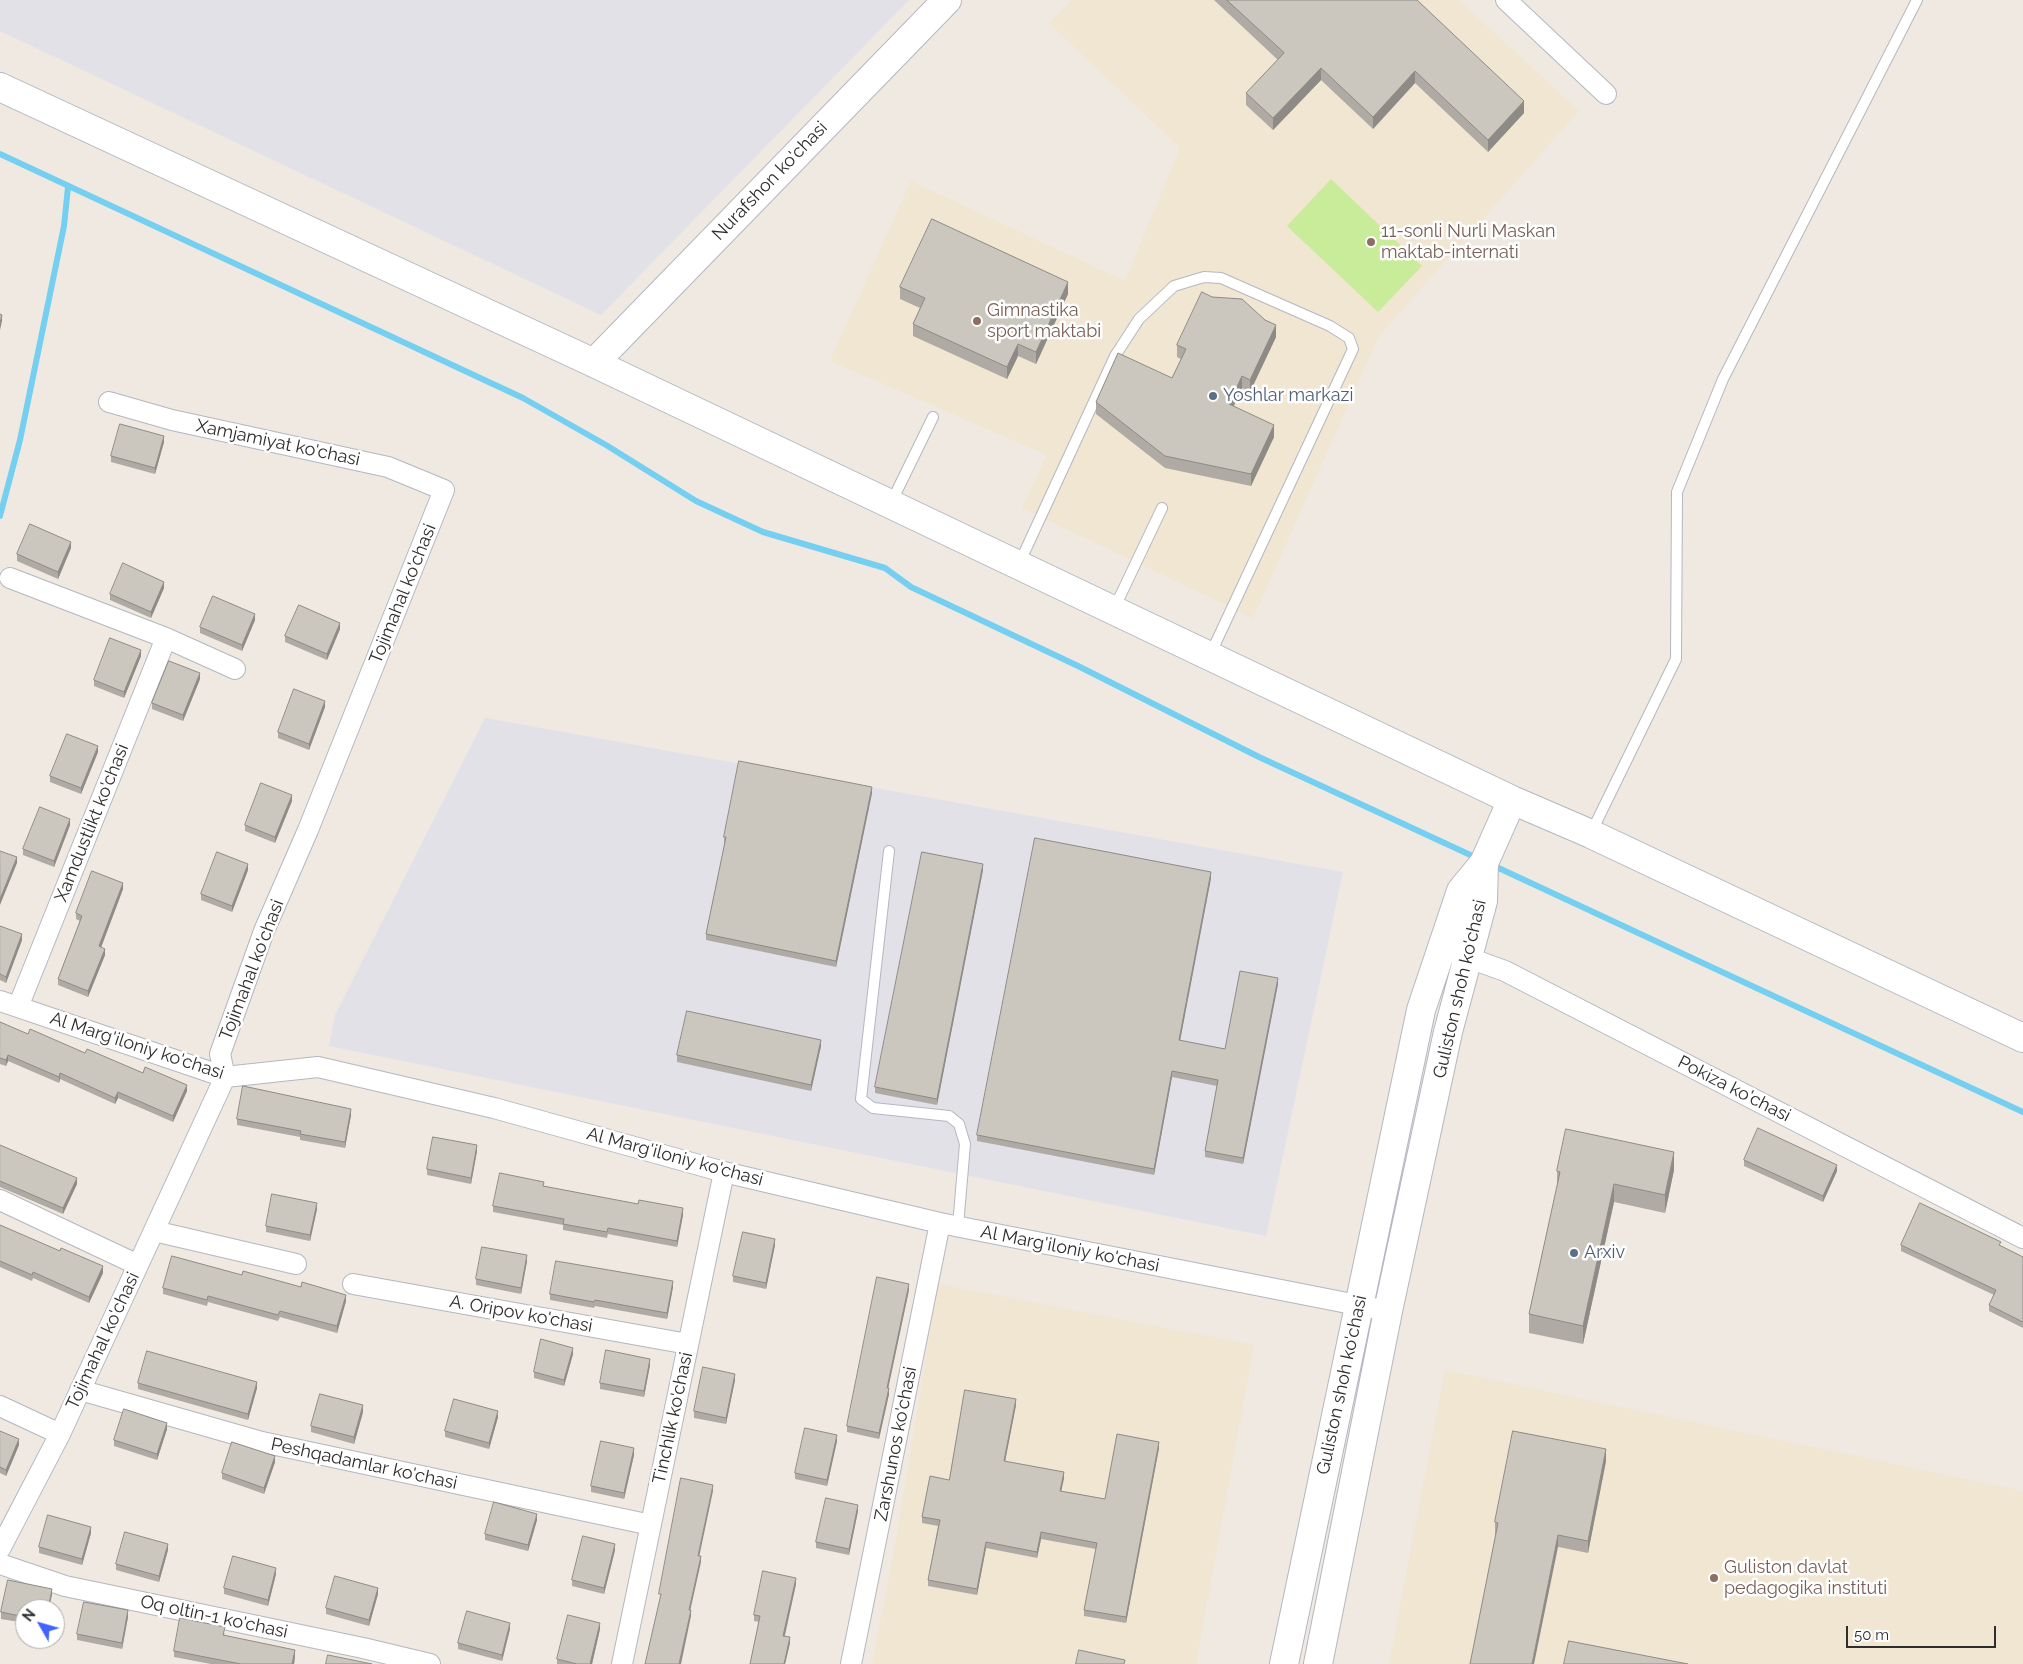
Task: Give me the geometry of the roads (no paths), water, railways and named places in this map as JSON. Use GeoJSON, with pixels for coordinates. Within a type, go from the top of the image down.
{"type":"FeatureCollection","features":[{"type":"Feature","properties":{"kind":"main road","name":"Nurafshon ko'chasi"},"geometry":{"type":"LineString","coordinates":[[594,363],[946,0]]}},
{"type":"Feature","properties":{"kind":"main road"},"geometry":{"type":"LineString","coordinates":[[0,87],[594,363],[1114,610],[1209,656],[1508,809],[1591,834],[2023,1038]]}},
{"type":"Feature","properties":{"kind":"main road"},"geometry":{"type":"LineString","coordinates":[[1484,863],[1508,809]]}},
{"type":"Feature","properties":{"kind":"main road","name":"Guliston shoh ko'chasi"},"geometry":{"type":"LineString","coordinates":[[1284,1664],[1422,1010],[1462,891],[1484,863]]}},
{"type":"Feature","properties":{"kind":"main road","name":"Guliston shoh ko'chasi"},"geometry":{"type":"LineString","coordinates":[[1318,1664],[1388,1311],[1448,1032],[1483,901],[1484,863]]}},
{"type":"Feature","properties":{"kind":"street"},"geometry":{"type":"LineString","coordinates":[[1506,0],[1606,94]]}},
{"type":"Feature","properties":{"kind":"street","name":"Xamjamiyat ko'chasi"},"geometry":{"type":"LineString","coordinates":[[109,402],[172,420],[388,467],[444,490]]}},
{"type":"Feature","properties":{"kind":"street","name":"Tojimahal ko'chasi"},"geometry":{"type":"LineString","coordinates":[[0,1549],[60,1434],[225,1077],[220,1054],[264,931],[308,830],[444,490]]}},
{"type":"Feature","properties":{"kind":"street"},"geometry":{"type":"LineString","coordinates":[[10,578],[166,638],[235,669]]}},
{"type":"Feature","properties":{"kind":"street","name":"Xamdustlikt ko'chasi"},"geometry":{"type":"LineString","coordinates":[[9,1004],[166,638]]}},
{"type":"Feature","properties":{"kind":"street","name":"Pokiza ko'chasi"},"geometry":{"type":"LineString","coordinates":[[1442,949],[1504,971],[2023,1238]]}},
{"type":"Feature","properties":{"kind":"street","name":"Al Marg'iloniy ko'chasi"},"geometry":{"type":"LineString","coordinates":[[9,1004],[225,1077],[318,1067],[494,1108],[724,1172],[949,1225],[1358,1307],[1388,1311]]}},
{"type":"Feature","properties":{"kind":"street","name":"Tinchlik ko'chasi"},"geometry":{"type":"LineString","coordinates":[[622,1664],[724,1172]]}},
{"type":"Feature","properties":{"kind":"street"},"geometry":{"type":"LineString","coordinates":[[0,1200],[138,1265]]}},
{"type":"Feature","properties":{"kind":"street","name":"Zarshunos ko'chasi"},"geometry":{"type":"LineString","coordinates":[[851,1664],[949,1225]]}},
{"type":"Feature","properties":{"kind":"street"},"geometry":{"type":"LineString","coordinates":[[154,1231],[296,1264]]}},
{"type":"Feature","properties":{"kind":"street","name":"A. Oripov ko'chasi"},"geometry":{"type":"LineString","coordinates":[[353,1284],[688,1344]]}},
{"type":"Feature","properties":{"kind":"street","name":"Peshqadamlar ko'chasi"},"geometry":{"type":"LineString","coordinates":[[80,1390],[262,1442],[651,1525]]}},
{"type":"Feature","properties":{"kind":"street"},"geometry":{"type":"LineString","coordinates":[[0,1406],[60,1434]]}},
{"type":"Feature","properties":{"kind":"street","name":"Oq oltin-1 ko'chasi"},"geometry":{"type":"LineString","coordinates":[[0,1564],[66,1586],[363,1648],[430,1664]]}},
{"type":"Feature","properties":{"kind":"lane"},"geometry":{"type":"LineString","coordinates":[[1591,834],[1676,659],[1677,492],[1723,379],[1917,0]]}},
{"type":"Feature","properties":{"kind":"lane"},"geometry":{"type":"LineString","coordinates":[[1019,565],[1115,356],[1139,319],[1174,286],[1204,277],[1221,278],[1330,326],[1349,338],[1353,349],[1209,656]]}},
{"type":"Feature","properties":{"kind":"lane"},"geometry":{"type":"LineString","coordinates":[[891,504],[932,417]]}},
{"type":"Feature","properties":{"kind":"lane"},"geometry":{"type":"LineString","coordinates":[[1114,610],[1162,508]]}},
{"type":"Feature","properties":{"kind":"lane"},"geometry":{"type":"LineString","coordinates":[[889,851],[861,1099],[872,1108],[949,1116],[959,1124],[965,1144],[949,1225]]}},
{"type":"Feature","properties":{"kind":"waterway"},"geometry":{"type":"LineString","coordinates":[[0,154],[523,398],[606,445],[696,501],[763,532],[885,568],[911,587],[1078,666],[1259,757],[1479,859]]}},
{"type":"Feature","properties":{"kind":"waterway"},"geometry":{"type":"LineString","coordinates":[[0,516],[20,440],[64,226],[68,187]]}},
{"type":"Feature","properties":{"kind":"waterway"},"geometry":{"type":"LineString","coordinates":[[1490,864],[2023,1112]]}},
{"type":"Feature","properties":{"kind":"place","name":"11-sonli Nurli Maskan maktab-internati"},"geometry":{"type":"Point","coordinates":[1371,242]}},
{"type":"Feature","properties":{"kind":"place","name":"Gimnastika sport maktabi"},"geometry":{"type":"Point","coordinates":[977,321]}},
{"type":"Feature","properties":{"kind":"place","name":"Yoshlar markazi"},"geometry":{"type":"Point","coordinates":[1213,396]}},
{"type":"Feature","properties":{"kind":"place","name":"Arxiv"},"geometry":{"type":"Point","coordinates":[1574,1253]}},
{"type":"Feature","properties":{"kind":"place","name":"Guliston davlat pedagogika instituti"},"geometry":{"type":"Point","coordinates":[1714,1578]}}]}
